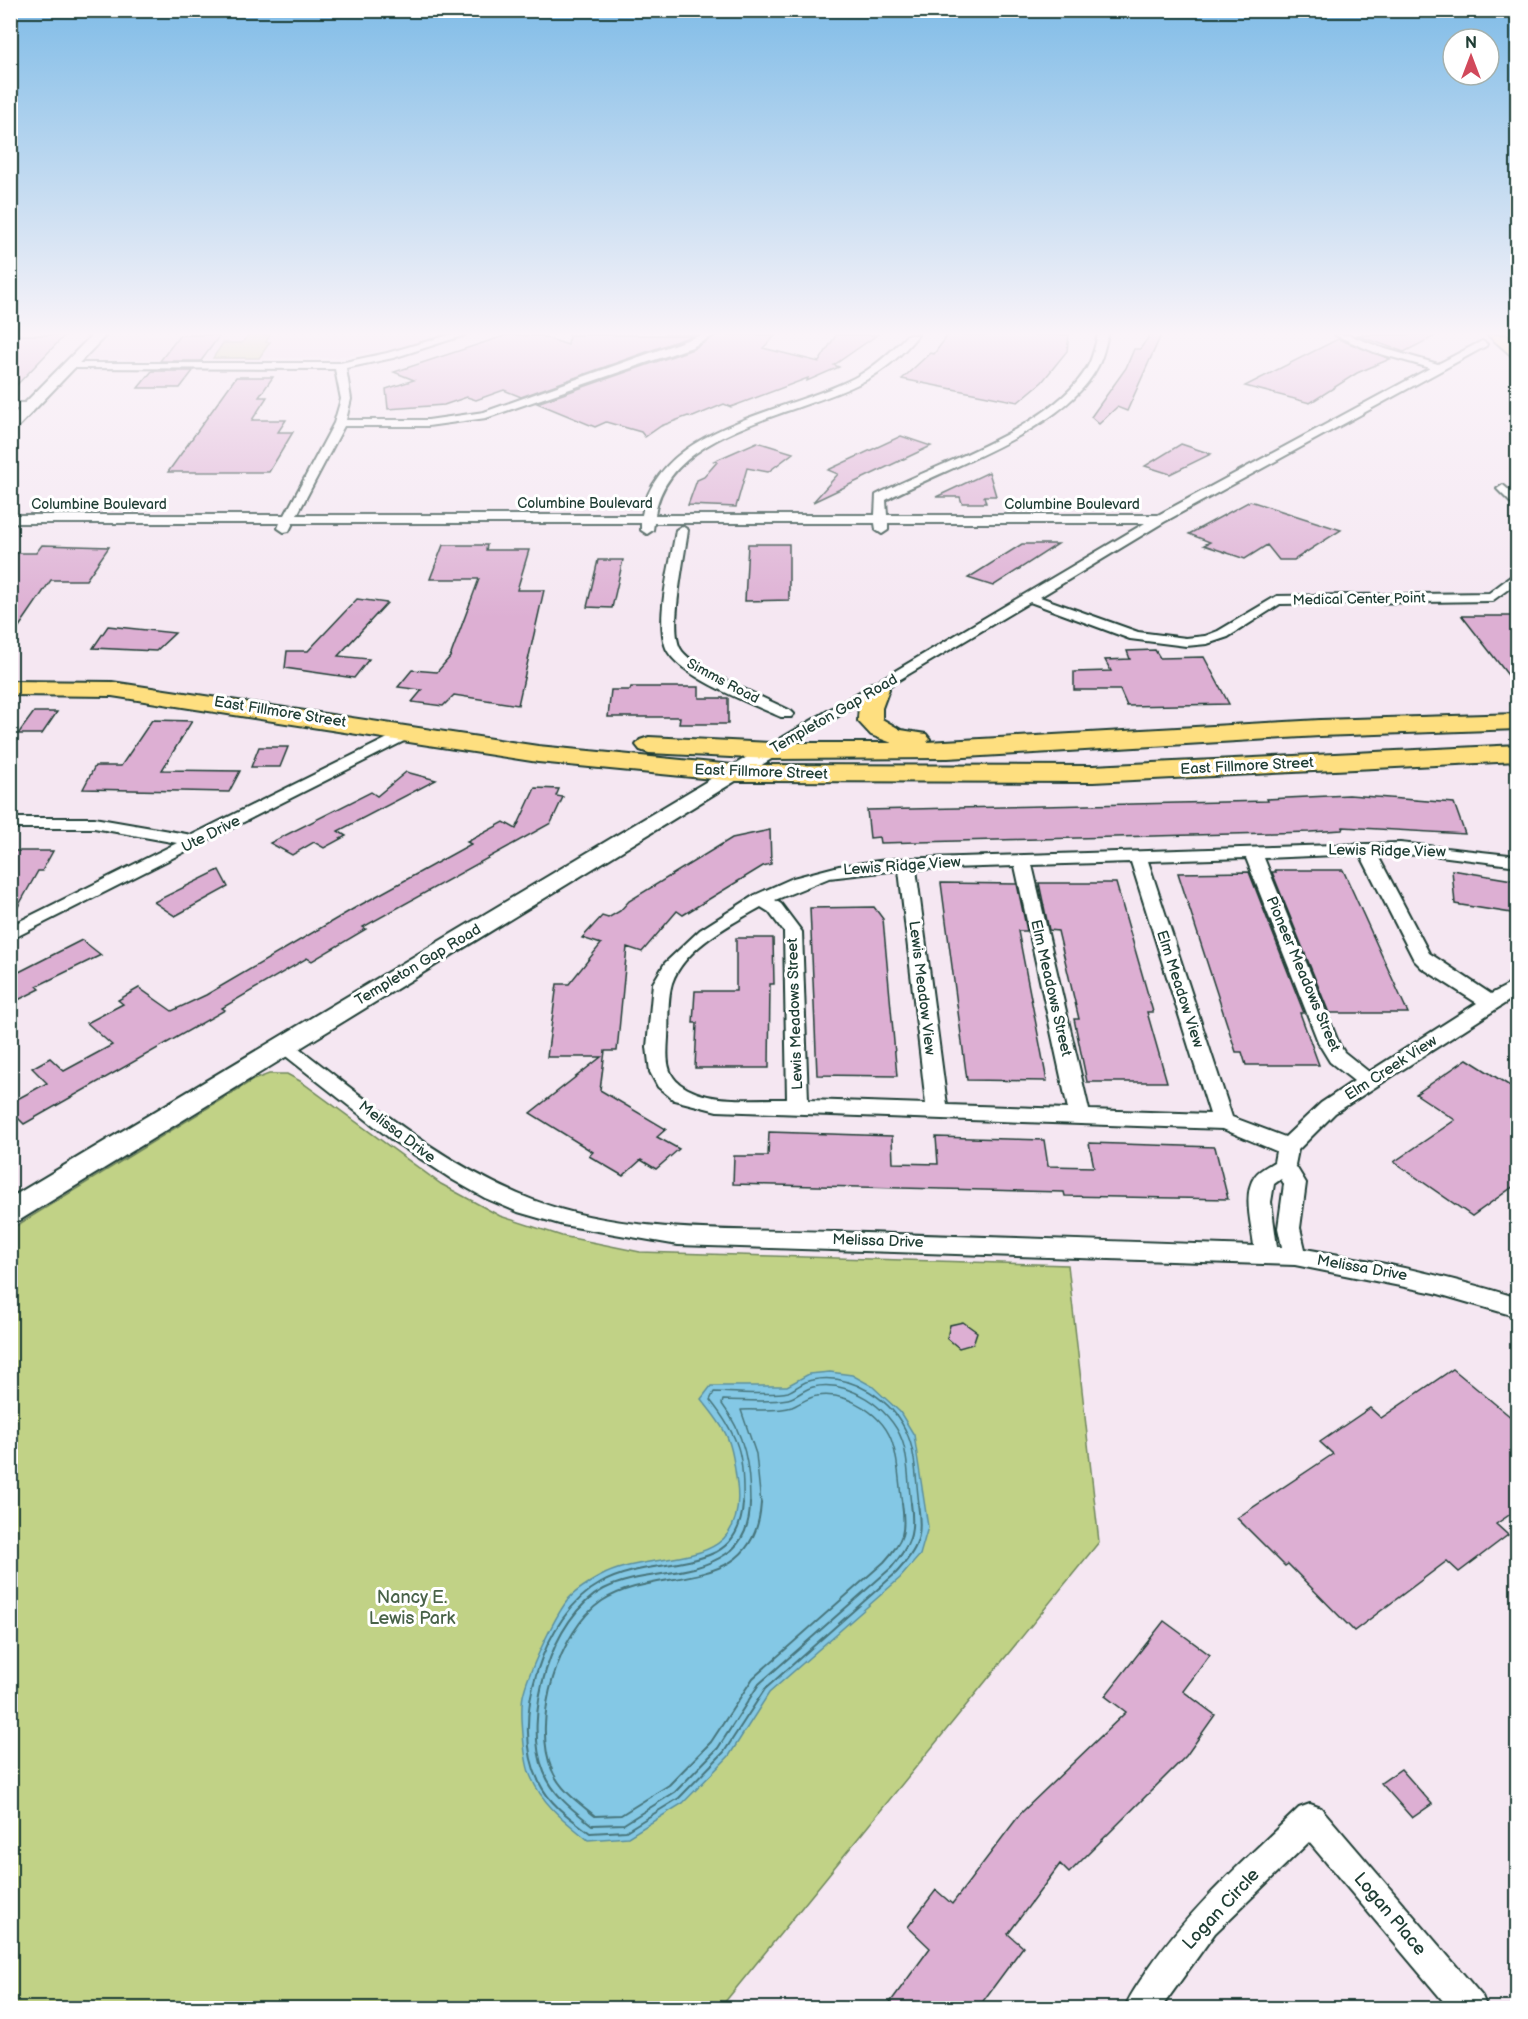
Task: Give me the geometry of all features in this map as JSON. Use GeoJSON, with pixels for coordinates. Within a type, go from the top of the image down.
{"type":"FeatureCollection","features":[{"type":"Feature","properties":{"kind":"main road","name":"East Fillmore Street"},"geometry":{"type":"LineString","coordinates":[[10,674],[125,676],[562,738],[614,743],[771,750],[948,750],[1320,728],[1518,721]]}},
{"type":"Feature","properties":{"kind":"main road","name":"East Fillmore Street"},"geometry":{"type":"LineString","coordinates":[[10,688],[112,689],[410,732],[538,754],[733,773],[1093,774],[1518,753]]}},
{"type":"Feature","properties":{"kind":"main road"},"geometry":{"type":"LineString","coordinates":[[877,689],[870,708],[870,721],[883,732],[895,736],[1059,744]]}},
{"type":"Feature","properties":{"kind":"street"},"geometry":{"type":"LineString","coordinates":[[285,525],[337,429]]}},
{"type":"Feature","properties":{"kind":"street"},"geometry":{"type":"LineString","coordinates":[[647,524],[658,483],[670,468],[684,457],[735,429]]}},
{"type":"Feature","properties":{"kind":"street"},"geometry":{"type":"LineString","coordinates":[[881,524],[880,498],[1022,429]]}},
{"type":"Feature","properties":{"kind":"street","name":"Templeton Gap Road"},"geometry":{"type":"LineString","coordinates":[[10,1212],[771,750],[1031,598],[1139,531],[1325,429]]}},
{"type":"Feature","properties":{"kind":"street"},"geometry":{"type":"LineString","coordinates":[[1503,489],[1518,506]]}},
{"type":"Feature","properties":{"kind":"street","name":"Columbine Boulevard"},"geometry":{"type":"LineString","coordinates":[[10,519],[285,525]]}},
{"type":"Feature","properties":{"kind":"street","name":"Columbine Boulevard"},"geometry":{"type":"LineString","coordinates":[[647,524],[682,530],[1161,519]]}},
{"type":"Feature","properties":{"kind":"street","name":"Columbine Boulevard"},"geometry":{"type":"LineString","coordinates":[[10,532],[285,525],[647,524],[881,524],[1139,531]]}},
{"type":"Feature","properties":{"kind":"street","name":"Simms Road"},"geometry":{"type":"LineString","coordinates":[[682,530],[670,627],[672,645],[678,656],[690,667],[786,714]]}},
{"type":"Feature","properties":{"kind":"street","name":"Medical Center Point"},"geometry":{"type":"LineString","coordinates":[[1031,598],[1135,636],[1162,641],[1186,642],[1208,640],[1223,634],[1277,600],[1492,597],[1518,575]]}},
{"type":"Feature","properties":{"kind":"street","name":"Ute Drive"},"geometry":{"type":"LineString","coordinates":[[10,934],[410,732]]}},
{"type":"Feature","properties":{"kind":"street"},"geometry":{"type":"LineString","coordinates":[[10,823],[94,823],[195,841]]}},
{"type":"Feature","properties":{"kind":"street"},"geometry":{"type":"LineString","coordinates":[[1366,849],[1421,956],[1429,964],[1491,1003]]}},
{"type":"Feature","properties":{"kind":"street","name":"Lewis Ridge View"},"geometry":{"type":"LineString","coordinates":[[1286,1157],[1242,1127],[1223,1122],[798,1107],[695,1101],[666,1084],[656,1059],[663,983],[671,968],[703,937],[761,899],[814,876],[841,870],[907,864],[1366,849],[1432,850],[1518,861]]}},
{"type":"Feature","properties":{"kind":"street","name":"Pioneer Meadows Street"},"geometry":{"type":"LineString","coordinates":[[1253,853],[1329,1044],[1337,1058],[1369,1082]]}},
{"type":"Feature","properties":{"kind":"street","name":"Elm Meadow View"},"geometry":{"type":"LineString","coordinates":[[1138,857],[1223,1122]]}},
{"type":"Feature","properties":{"kind":"street","name":"Elm Meadows Street"},"geometry":{"type":"LineString","coordinates":[[1022,860],[1080,1117]]}},
{"type":"Feature","properties":{"kind":"street","name":"Lewis Meadow View"},"geometry":{"type":"LineString","coordinates":[[907,864],[937,1112]]}},
{"type":"Feature","properties":{"kind":"street","name":"Lewis Meadows Street"},"geometry":{"type":"LineString","coordinates":[[761,899],[781,914],[793,932],[798,1107]]}},
{"type":"Feature","properties":{"kind":"street","name":"Elm Creek View"},"geometry":{"type":"LineString","coordinates":[[1267,1255],[1260,1202],[1264,1180],[1328,1108],[1518,986]]}},
{"type":"Feature","properties":{"kind":"street","name":"Melissa Drive"},"geometry":{"type":"LineString","coordinates":[[283,1046],[440,1164],[527,1206],[580,1220],[678,1236],[1295,1256],[1397,1273],[1464,1289],[1518,1308]]}},
{"type":"Feature","properties":{"kind":"street"},"geometry":{"type":"LineString","coordinates":[[1286,1157],[1295,1183],[1289,1228],[1295,1256]]}},
{"type":"Feature","properties":{"kind":"street","name":"Logan Circle"},"geometry":{"type":"LineString","coordinates":[[1142,2008],[1170,1966],[1204,1922],[1310,1819]]}},
{"type":"Feature","properties":{"kind":"street","name":"Logan Place"},"geometry":{"type":"LineString","coordinates":[[1310,1819],[1470,2008]]}},
{"type":"Feature","properties":{"kind":"green space","name":"Nancy E. Lewis Park"},"geometry":{"type":"Polygon","coordinates":[[[269,1074],[287,1074],[300,1081],[441,1184],[500,1216],[562,1236],[640,1252],[1068,1265],[1099,1542],[720,2008],[11,2008],[11,1229],[253,1080],[269,1074]]]}},
{"type":"Feature","properties":{"kind":"water"},"geometry":{"type":"Polygon","coordinates":[[[830,1372],[852,1375],[872,1386],[900,1412],[914,1435],[928,1527],[920,1555],[900,1578],[769,1693],[729,1756],[683,1803],[628,1837],[588,1840],[555,1812],[542,1796],[531,1777],[526,1761],[522,1725],[523,1696],[548,1633],[570,1598],[599,1577],[621,1568],[693,1554],[713,1547],[728,1534],[736,1514],[737,1484],[728,1438],[701,1399],[711,1386],[787,1386],[809,1374],[830,1372]]]}},
{"type":"Feature","properties":{"kind":"building"},"geometry":{"type":"Polygon","coordinates":[[[199,429],[280,429],[278,432],[293,432],[269,472],[168,472],[199,429]]]}},
{"type":"Feature","properties":{"kind":"building"},"geometry":{"type":"Polygon","coordinates":[[[631,429],[656,429],[645,437],[641,432],[631,429]]]}},
{"type":"Feature","properties":{"kind":"building"},"geometry":{"type":"Polygon","coordinates":[[[901,436],[931,446],[813,502],[838,474],[828,470],[901,436]]]}},
{"type":"Feature","properties":{"kind":"building"},"geometry":{"type":"Polygon","coordinates":[[[757,442],[793,453],[768,472],[747,468],[736,507],[688,505],[697,480],[704,477],[717,462],[714,461],[757,442]]]}},
{"type":"Feature","properties":{"kind":"building"},"geometry":{"type":"Polygon","coordinates":[[[1181,444],[1211,454],[1170,474],[1145,466],[1181,444]]]}},
{"type":"Feature","properties":{"kind":"building"},"geometry":{"type":"Polygon","coordinates":[[[989,472],[996,496],[984,496],[986,503],[962,503],[960,497],[936,497],[989,472]]]}},
{"type":"Feature","properties":{"kind":"building"},"geometry":{"type":"Polygon","coordinates":[[[1250,501],[1341,530],[1294,560],[1279,560],[1267,545],[1245,559],[1204,545],[1210,542],[1189,534],[1250,501]]]}},
{"type":"Feature","properties":{"kind":"building"},"geometry":{"type":"Polygon","coordinates":[[[748,544],[789,544],[789,600],[745,601],[748,544]]]}},
{"type":"Feature","properties":{"kind":"building"},"geometry":{"type":"Polygon","coordinates":[[[1022,544],[1058,544],[993,586],[968,578],[1022,544]]]}},
{"type":"Feature","properties":{"kind":"building"},"geometry":{"type":"Polygon","coordinates":[[[42,545],[109,547],[86,580],[51,580],[10,640],[10,553],[36,553],[42,545]]]}},
{"type":"Feature","properties":{"kind":"building"},"geometry":{"type":"Polygon","coordinates":[[[443,545],[487,545],[486,550],[529,550],[517,590],[544,590],[518,705],[454,695],[443,706],[412,702],[422,690],[398,687],[412,670],[437,672],[450,657],[479,579],[430,579],[443,545]]]}},
{"type":"Feature","properties":{"kind":"building"},"geometry":{"type":"Polygon","coordinates":[[[598,560],[623,560],[612,608],[587,607],[598,560]]]}},
{"type":"Feature","properties":{"kind":"building"},"geometry":{"type":"Polygon","coordinates":[[[357,599],[387,603],[338,656],[369,659],[354,678],[285,668],[287,651],[308,651],[357,599]]]}},
{"type":"Feature","properties":{"kind":"building"},"geometry":{"type":"Polygon","coordinates":[[[1462,616],[1518,616],[1518,688],[1462,616]]]}},
{"type":"Feature","properties":{"kind":"building"},"geometry":{"type":"Polygon","coordinates":[[[108,626],[175,633],[156,651],[93,648],[108,626]]]}},
{"type":"Feature","properties":{"kind":"building"},"geometry":{"type":"Polygon","coordinates":[[[1155,650],[1160,658],[1204,657],[1229,704],[1127,706],[1120,690],[1074,690],[1074,672],[1111,671],[1105,660],[1130,659],[1127,651],[1155,650]]]}},
{"type":"Feature","properties":{"kind":"building"},"geometry":{"type":"Polygon","coordinates":[[[631,687],[699,687],[699,698],[728,698],[728,724],[679,724],[680,717],[608,717],[611,690],[630,690],[631,687]]]}},
{"type":"Feature","properties":{"kind":"building"},"geometry":{"type":"Polygon","coordinates":[[[34,712],[57,712],[42,734],[18,734],[34,712]]]}},
{"type":"Feature","properties":{"kind":"building"},"geometry":{"type":"Polygon","coordinates":[[[152,720],[192,721],[162,770],[240,771],[229,792],[83,789],[95,766],[121,766],[152,720]]]}},
{"type":"Feature","properties":{"kind":"building"},"geometry":{"type":"Polygon","coordinates":[[[259,747],[288,747],[280,767],[251,767],[259,747]]]}},
{"type":"Feature","properties":{"kind":"building"},"geometry":{"type":"Polygon","coordinates":[[[406,772],[436,780],[338,831],[346,836],[324,848],[314,842],[292,855],[270,843],[371,792],[377,796],[406,772]]]}},
{"type":"Feature","properties":{"kind":"building"},"geometry":{"type":"Polygon","coordinates":[[[535,788],[559,789],[556,796],[563,797],[551,823],[363,927],[366,929],[312,961],[307,958],[222,1008],[225,1010],[24,1124],[10,1110],[10,1103],[47,1083],[32,1068],[50,1058],[64,1071],[112,1045],[87,1023],[123,1004],[118,1000],[139,988],[172,1011],[206,995],[353,909],[471,844],[467,842],[504,822],[516,829],[535,788]]]}},
{"type":"Feature","properties":{"kind":"building"},"geometry":{"type":"Polygon","coordinates":[[[1349,795],[1454,803],[1465,834],[1343,827],[1342,830],[1310,832],[880,843],[879,837],[870,838],[867,810],[1268,801],[1267,799],[1349,795]]]}},
{"type":"Feature","properties":{"kind":"building"},"geometry":{"type":"Polygon","coordinates":[[[770,830],[771,864],[763,866],[683,915],[677,911],[642,952],[627,947],[617,1051],[605,1051],[600,1090],[666,1129],[657,1137],[679,1149],[656,1169],[641,1160],[623,1176],[589,1156],[593,1152],[530,1113],[601,1057],[547,1057],[557,984],[569,984],[601,944],[582,938],[602,916],[608,918],[620,911],[629,901],[732,838],[770,830]]]}},
{"type":"Feature","properties":{"kind":"building"},"geometry":{"type":"Polygon","coordinates":[[[10,851],[53,851],[42,871],[38,871],[10,921],[10,851]]]}},
{"type":"Feature","properties":{"kind":"building"},"geometry":{"type":"Polygon","coordinates":[[[219,870],[228,887],[175,916],[154,902],[219,870]]]}},
{"type":"Feature","properties":{"kind":"building"},"geometry":{"type":"Polygon","coordinates":[[[1275,870],[1343,870],[1408,1013],[1329,1013],[1272,872],[1276,872],[1275,870]]]}},
{"type":"Feature","properties":{"kind":"building"},"geometry":{"type":"Polygon","coordinates":[[[1452,870],[1518,881],[1518,914],[1455,904],[1452,870]]]}},
{"type":"Feature","properties":{"kind":"building"},"geometry":{"type":"Polygon","coordinates":[[[1249,872],[1304,1013],[1300,1013],[1319,1065],[1246,1065],[1242,1052],[1236,1052],[1178,873],[1249,872]]]}},
{"type":"Feature","properties":{"kind":"building"},"geometry":{"type":"Polygon","coordinates":[[[941,883],[1017,884],[1027,931],[1018,931],[1047,1081],[967,1080],[941,883]]]}},
{"type":"Feature","properties":{"kind":"building"},"geometry":{"type":"Polygon","coordinates":[[[1039,883],[1116,883],[1153,1012],[1147,1012],[1167,1082],[1087,1082],[1074,1019],[1079,1019],[1058,931],[1049,930],[1039,883]]]}},
{"type":"Feature","properties":{"kind":"building"},"geometry":{"type":"Polygon","coordinates":[[[874,907],[883,919],[897,1076],[817,1075],[810,908],[874,907]]]}},
{"type":"Feature","properties":{"kind":"building"},"geometry":{"type":"Polygon","coordinates":[[[736,938],[773,938],[774,984],[770,984],[769,1068],[695,1068],[697,1023],[693,1023],[695,991],[736,991],[736,938]]]}},
{"type":"Feature","properties":{"kind":"building"},"geometry":{"type":"Polygon","coordinates":[[[82,940],[101,955],[37,986],[40,989],[10,1004],[10,964],[19,972],[82,940]]]}},
{"type":"Feature","properties":{"kind":"building"},"geometry":{"type":"Polygon","coordinates":[[[1467,1059],[1518,1091],[1518,1183],[1472,1216],[1394,1162],[1455,1120],[1416,1094],[1467,1059]]]}},
{"type":"Feature","properties":{"kind":"building"},"geometry":{"type":"Polygon","coordinates":[[[769,1132],[892,1136],[893,1163],[938,1164],[936,1137],[1044,1140],[1048,1166],[1094,1167],[1089,1143],[1215,1147],[1228,1199],[1065,1196],[1064,1192],[733,1184],[734,1156],[768,1156],[769,1132]]]}},
{"type":"Feature","properties":{"kind":"building"},"geometry":{"type":"Polygon","coordinates":[[[963,1322],[977,1332],[973,1344],[959,1348],[947,1338],[950,1325],[963,1322]]]}},
{"type":"Feature","properties":{"kind":"building"},"geometry":{"type":"Polygon","coordinates":[[[1453,1369],[1518,1423],[1518,1509],[1496,1524],[1508,1535],[1459,1572],[1447,1561],[1354,1631],[1288,1564],[1285,1566],[1237,1518],[1333,1454],[1320,1442],[1370,1408],[1381,1418],[1453,1369]]]}},
{"type":"Feature","properties":{"kind":"building"},"geometry":{"type":"Polygon","coordinates":[[[1164,1621],[1210,1655],[1183,1691],[1215,1715],[1186,1756],[1069,1873],[1060,1864],[1008,1934],[1023,1947],[978,2008],[886,2008],[930,1948],[908,1927],[936,1890],[952,1904],[1021,1813],[1126,1712],[1105,1696],[1164,1621]]]}},
{"type":"Feature","properties":{"kind":"building"},"geometry":{"type":"Polygon","coordinates":[[[1401,1769],[1432,1804],[1412,1818],[1381,1783],[1401,1769]]]}}]}
